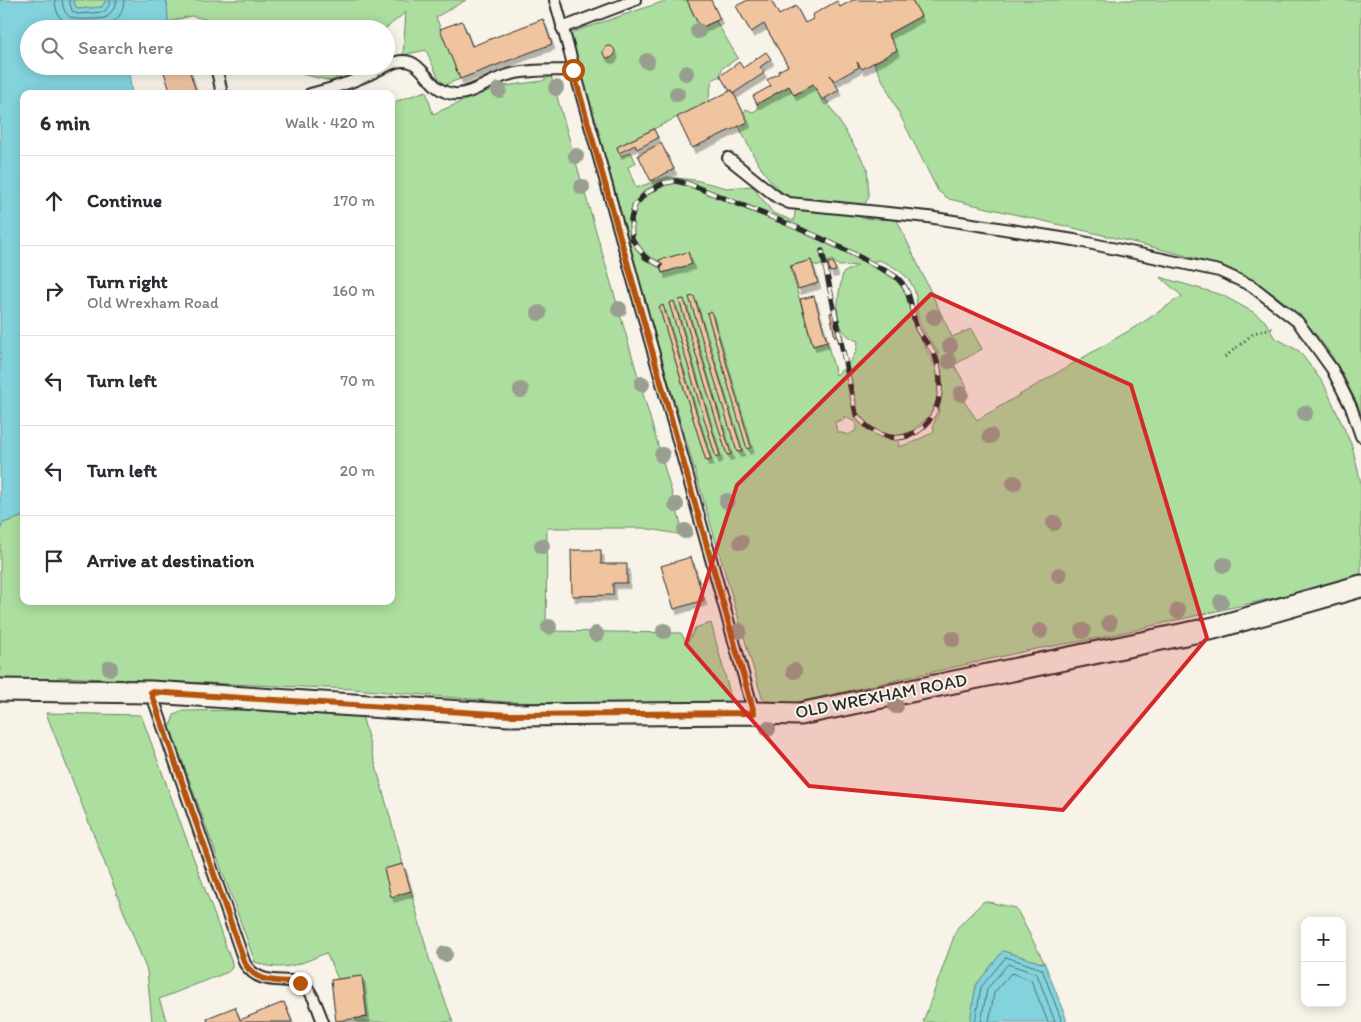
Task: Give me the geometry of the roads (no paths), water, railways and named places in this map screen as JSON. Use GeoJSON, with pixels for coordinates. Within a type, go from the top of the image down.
{"type":"FeatureCollection","features":[{"type":"Feature","properties":{"kind":"street","name":"OLD WREXHAM ROAD"},"geometry":{"type":"LineString","coordinates":[[0,690],[151,692],[509,715],[800,714],[1214,628],[1361,586]]}},
{"type":"Feature","properties":{"kind":"lane"},"geometry":{"type":"LineString","coordinates":[[555,0],[754,713]]}},
{"type":"Feature","properties":{"kind":"lane"},"geometry":{"type":"LineString","coordinates":[[562,28],[635,0]]}},
{"type":"Feature","properties":{"kind":"lane"},"geometry":{"type":"LineString","coordinates":[[395,62],[409,61],[418,67],[443,92],[456,95],[509,74],[526,71],[573,70]]}},
{"type":"Feature","properties":{"kind":"lane"},"geometry":{"type":"LineString","coordinates":[[218,75],[221,90]]}},
{"type":"Feature","properties":{"kind":"lane"},"geometry":{"type":"LineString","coordinates":[[326,90],[369,75]]}},
{"type":"Feature","properties":{"kind":"lane"},"geometry":{"type":"LineString","coordinates":[[728,158],[778,198],[789,203],[928,217],[1074,240],[1219,271],[1252,286],[1298,322],[1332,369],[1351,407],[1361,436]]}},
{"type":"Feature","properties":{"kind":"lane"},"geometry":{"type":"LineString","coordinates":[[151,692],[245,964],[251,973],[260,978],[300,983],[307,988],[323,1022]]}},
{"type":"Feature","properties":{"kind":"water"},"geometry":{"type":"Polygon","coordinates":[[[0,0],[73,0],[77,9],[102,7],[106,0],[164,0],[167,3],[168,20],[20,20],[20,75],[129,75],[131,90],[20,90],[20,517],[3,523],[0,530],[0,0]]]}},
{"type":"Feature","properties":{"kind":"water"},"geometry":{"type":"Polygon","coordinates":[[[1003,951],[1045,964],[1066,1022],[970,1022],[976,985],[1003,951]]]}},
{"type":"Feature","properties":{"kind":"railway"},"geometry":{"type":"LineString","coordinates":[[660,265],[645,257],[632,239],[631,219],[635,205],[646,193],[664,183],[676,181],[689,184],[799,228],[842,248],[896,277],[908,293],[917,328],[935,355],[940,383],[938,401],[932,416],[923,428],[911,435],[897,438],[883,435],[869,428],[856,414],[822,251]]}}]}
